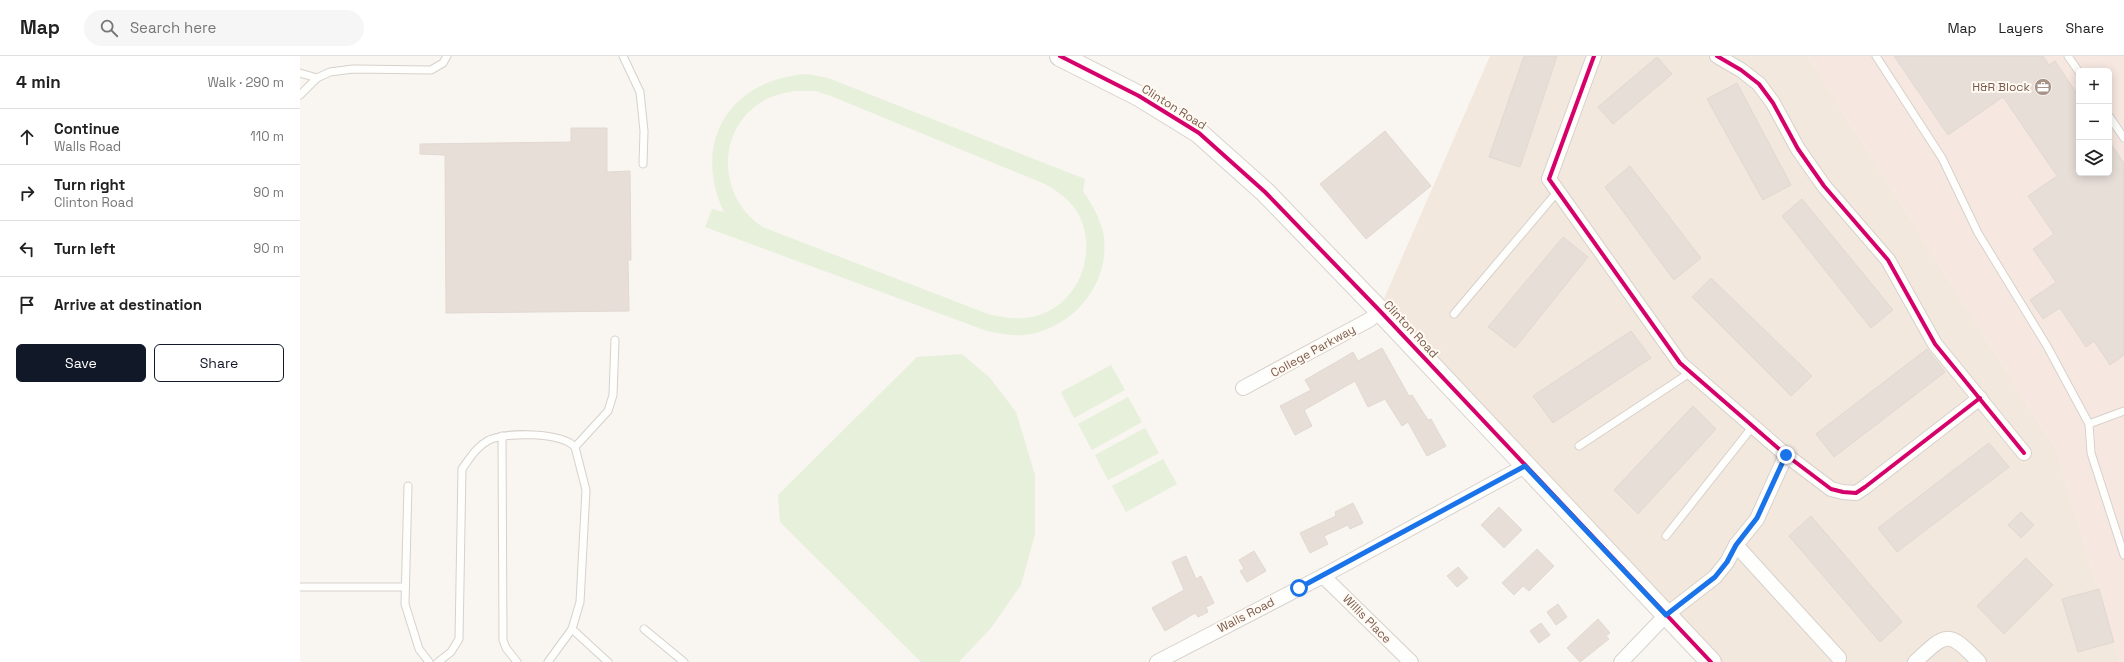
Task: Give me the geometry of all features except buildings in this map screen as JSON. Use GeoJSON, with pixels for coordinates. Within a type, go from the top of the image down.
{"type":"FeatureCollection","features":[{"type":"Feature","properties":{"kind":"street","name":"Clinton Road"},"geometry":{"type":"LineString","coordinates":[[1060,56],[1139,96],[1199,134],[1265,192],[1380,311],[1711,662]]}},
{"type":"Feature","properties":{"kind":"street"},"geometry":{"type":"LineString","coordinates":[[1594,56],[1549,179],[1680,363],[1786,455],[1831,489],[1843,492],[1856,493],[1980,398]]}},
{"type":"Feature","properties":{"kind":"street"},"geometry":{"type":"LineString","coordinates":[[1717,56],[1741,70],[1759,84],[1773,103],[1798,149],[1824,186],[1888,260],[1935,344],[2024,453]]}},
{"type":"Feature","properties":{"kind":"street","name":"College Parkway"},"geometry":{"type":"LineString","coordinates":[[1243,388],[1369,320],[1380,311]]}},
{"type":"Feature","properties":{"kind":"street"},"geometry":{"type":"LineString","coordinates":[[1621,662],[1666,615],[1715,577],[1727,562],[1736,545],[1757,518],[1786,455]]}},
{"type":"Feature","properties":{"kind":"street","name":"Walls Road"},"geometry":{"type":"LineString","coordinates":[[1157,662],[1323,576],[1525,466]]}},
{"type":"Feature","properties":{"kind":"street"},"geometry":{"type":"LineString","coordinates":[[1736,545],[1839,658]]}},
{"type":"Feature","properties":{"kind":"street","name":"Willis Place"},"geometry":{"type":"LineString","coordinates":[[1323,576],[1411,662]]}},
{"type":"Feature","properties":{"kind":"street"},"geometry":{"type":"LineString","coordinates":[[1915,662],[1938,640],[1950,638],[1959,641],[1979,662]]}},
{"type":"Feature","properties":{"kind":"lane"},"geometry":{"type":"LineString","coordinates":[[300,96],[317,78],[330,72],[353,69],[431,70],[443,63],[447,56]]}},
{"type":"Feature","properties":{"kind":"lane"},"geometry":{"type":"LineString","coordinates":[[623,56],[640,92],[644,131],[643,164]]}},
{"type":"Feature","properties":{"kind":"lane"},"geometry":{"type":"LineString","coordinates":[[1876,56],[1942,158],[1978,233],[2047,346],[2088,424],[2091,453],[2124,555]]}},
{"type":"Feature","properties":{"kind":"lane"},"geometry":{"type":"LineString","coordinates":[[2068,56],[2076,68]]}},
{"type":"Feature","properties":{"kind":"lane"},"geometry":{"type":"LineString","coordinates":[[300,73],[317,78]]}},
{"type":"Feature","properties":{"kind":"lane"},"geometry":{"type":"LineString","coordinates":[[2112,120],[2124,138]]}},
{"type":"Feature","properties":{"kind":"lane"},"geometry":{"type":"LineString","coordinates":[[1454,314],[1558,192]]}},
{"type":"Feature","properties":{"kind":"lane"},"geometry":{"type":"LineString","coordinates":[[575,447],[608,411],[613,395],[615,340]]}},
{"type":"Feature","properties":{"kind":"lane"},"geometry":{"type":"LineString","coordinates":[[1579,446],[1691,372]]}},
{"type":"Feature","properties":{"kind":"lane"},"geometry":{"type":"LineString","coordinates":[[2088,424],[2124,411]]}},
{"type":"Feature","properties":{"kind":"lane"},"geometry":{"type":"LineString","coordinates":[[1666,536],[1753,426]]}},
{"type":"Feature","properties":{"kind":"lane"},"geometry":{"type":"LineString","coordinates":[[438,662],[451,652],[459,639],[462,469],[476,449],[489,440],[502,436],[532,435],[553,437],[571,443],[575,447],[586,490],[580,602],[572,629],[548,662]]}},
{"type":"Feature","properties":{"kind":"lane"},"geometry":{"type":"LineString","coordinates":[[502,436],[503,640],[506,648],[517,662]]}},
{"type":"Feature","properties":{"kind":"lane"},"geometry":{"type":"LineString","coordinates":[[408,486],[404,604],[419,649],[429,662]]}},
{"type":"Feature","properties":{"kind":"lane"},"geometry":{"type":"LineString","coordinates":[[300,587],[405,587]]}},
{"type":"Feature","properties":{"kind":"lane"},"geometry":{"type":"LineString","coordinates":[[572,629],[608,662]]}},
{"type":"Feature","properties":{"kind":"lane"},"geometry":{"type":"LineString","coordinates":[[644,629],[684,662]]}},
{"type":"Feature","properties":{"kind":"shaded area"},"geometry":{"type":"Polygon","coordinates":[[[1490,56],[1808,56],[2057,451],[2120,662],[1703,662],[1380,308],[1490,56]]]}},
{"type":"Feature","properties":{"kind":"shaded area"},"geometry":{"type":"Polygon","coordinates":[[[1808,56],[2124,56],[2124,662],[2120,662],[2057,451],[1808,56]]]}},
{"type":"Feature","properties":{"kind":"green space"},"geometry":{"type":"Polygon","coordinates":[[[807,74],[828,78],[1085,179],[1083,191],[1092,206],[1103,232],[1104,251],[1102,269],[1095,286],[1085,301],[1072,314],[1058,324],[1041,331],[1018,335],[987,331],[705,227],[712,209],[724,212],[715,186],[712,162],[715,139],[724,119],[738,101],[757,88],[780,78],[807,74]],[[795,91],[779,94],[767,99],[747,114],[736,129],[730,147],[728,165],[731,184],[738,201],[749,216],[765,228],[988,314],[1002,317],[1024,318],[1042,314],[1057,306],[1069,295],[1078,282],[1084,266],[1086,250],[1085,233],[1080,217],[1070,202],[1045,184],[816,91],[795,91]]]}},
{"type":"Feature","properties":{"kind":"green space"},"geometry":{"type":"Polygon","coordinates":[[[962,354],[990,378],[1016,412],[1035,475],[1035,534],[1021,585],[991,628],[959,662],[921,662],[780,522],[778,495],[917,357],[962,354]]]}},
{"type":"Feature","properties":{"kind":"green space"},"geometry":{"type":"Polygon","coordinates":[[[1111,365],[1125,390],[1074,418],[1061,392],[1111,365]]]}},
{"type":"Feature","properties":{"kind":"green space"},"geometry":{"type":"Polygon","coordinates":[[[1128,397],[1142,422],[1092,450],[1078,424],[1128,397]]]}},
{"type":"Feature","properties":{"kind":"green space"},"geometry":{"type":"Polygon","coordinates":[[[1145,428],[1159,453],[1108,480],[1095,455],[1145,428]]]}},
{"type":"Feature","properties":{"kind":"green space"},"geometry":{"type":"Polygon","coordinates":[[[1163,459],[1177,484],[1126,512],[1112,486],[1163,459]]]}},
{"type":"Feature","properties":{"kind":"cycle path"},"geometry":{"type":"LineString","coordinates":[[1060,56],[1139,96],[1199,133],[1265,192],[1380,311],[1711,662]]}},
{"type":"Feature","properties":{"kind":"cycle path"},"geometry":{"type":"LineString","coordinates":[[1594,56],[1549,179],[1680,363],[1786,455],[1831,489],[1843,492],[1856,493],[1865,487],[1980,398]]}},
{"type":"Feature","properties":{"kind":"cycle path"},"geometry":{"type":"LineString","coordinates":[[1717,56],[1741,70],[1759,84],[1773,103],[1798,149],[1824,186],[1888,260],[1935,344],[2024,453]]}},
{"type":"Feature","properties":{"kind":"place","name":"H&R Block"},"geometry":{"type":"Point","coordinates":[2043,87]}},
{"type":"Feature","properties":{"kind":"route"},"geometry":{"type":"LineString","coordinates":[[1299,588],[1525,466],[1666,615],[1715,577],[1727,562],[1736,545],[1757,518],[1786,455]]}}]}
